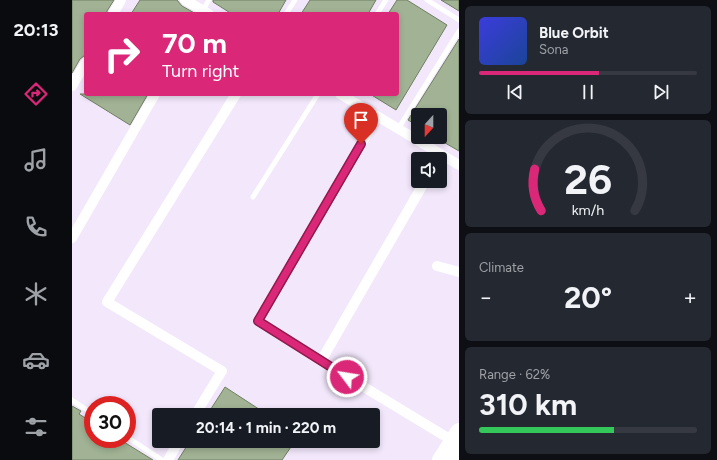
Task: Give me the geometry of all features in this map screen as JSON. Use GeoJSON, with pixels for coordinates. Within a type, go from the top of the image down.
{"type":"FeatureCollection","features":[{"type":"Feature","properties":{"kind":"highway"},"geometry":{"type":"LineString","coordinates":[[441,460],[457,442]]}},
{"type":"Feature","properties":{"kind":"highway"},"geometry":{"type":"LineString","coordinates":[[456,460],[457,442]]}},
{"type":"Feature","properties":{"kind":"street"},"geometry":{"type":"LineString","coordinates":[[114,12],[121,0]]}},
{"type":"Feature","properties":{"kind":"street"},"geometry":{"type":"LineString","coordinates":[[186,0],[203,12]]}},
{"type":"Feature","properties":{"kind":"street"},"geometry":{"type":"LineString","coordinates":[[72,86],[84,65]]}},
{"type":"Feature","properties":{"kind":"street"},"geometry":{"type":"LineString","coordinates":[[72,238],[154,96]]}},
{"type":"Feature","properties":{"kind":"street"},"geometry":{"type":"LineString","coordinates":[[199,408],[222,371],[107,302],[235,96]]}},
{"type":"Feature","properties":{"kind":"street"},"geometry":{"type":"LineString","coordinates":[[343,96],[432,152]]}},
{"type":"Feature","properties":{"kind":"street"},"geometry":{"type":"LineString","coordinates":[[377,117],[258,321],[320,361],[457,442]]}},
{"type":"Feature","properties":{"kind":"street"},"geometry":{"type":"LineString","coordinates":[[447,160],[459,165]]}},
{"type":"Feature","properties":{"kind":"street"},"geometry":{"type":"LineString","coordinates":[[320,361],[421,188]]}},
{"type":"Feature","properties":{"kind":"street"},"geometry":{"type":"LineString","coordinates":[[437,266],[459,272]]}},
{"type":"Feature","properties":{"kind":"street"},"geometry":{"type":"LineString","coordinates":[[168,460],[175,448]]}},
{"type":"Feature","properties":{"kind":"lane"},"geometry":{"type":"LineString","coordinates":[[204,12],[209,0]]}},
{"type":"Feature","properties":{"kind":"lane"},"geometry":{"type":"LineString","coordinates":[[287,12],[295,0]]}},
{"type":"Feature","properties":{"kind":"lane"},"geometry":{"type":"LineString","coordinates":[[378,12],[386,0]]}},
{"type":"Feature","properties":{"kind":"lane"},"geometry":{"type":"LineString","coordinates":[[427,0],[459,20]]}},
{"type":"Feature","properties":{"kind":"lane"},"geometry":{"type":"LineString","coordinates":[[398,129],[459,31]]}},
{"type":"Feature","properties":{"kind":"lane"},"geometry":{"type":"LineString","coordinates":[[253,197],[317,96]]}},
{"type":"Feature","properties":{"kind":"lane"},"geometry":{"type":"LineString","coordinates":[[72,400],[84,408]]}},
{"type":"Feature","properties":{"kind":"lane"},"geometry":{"type":"LineString","coordinates":[[136,443],[162,460]]}},
{"type":"Feature","properties":{"kind":"building"},"geometry":{"type":"Polygon","coordinates":[[[72,0],[114,0],[107,12],[84,12],[84,56],[80,59],[72,73],[72,0]]]}},
{"type":"Feature","properties":{"kind":"building"},"geometry":{"type":"Polygon","coordinates":[[[140,0],[177,0],[182,6],[192,12],[132,12],[140,0]]]}},
{"type":"Feature","properties":{"kind":"building"},"geometry":{"type":"Polygon","coordinates":[[[213,0],[286,0],[279,12],[229,12],[213,2],[213,0]]]}},
{"type":"Feature","properties":{"kind":"building"},"geometry":{"type":"Polygon","coordinates":[[[310,0],[376,0],[369,12],[302,12],[310,0]]]}},
{"type":"Feature","properties":{"kind":"building"},"geometry":{"type":"Polygon","coordinates":[[[397,0],[407,0],[447,25],[396,110],[373,96],[399,96],[399,12],[389,12],[397,0]]]}},
{"type":"Feature","properties":{"kind":"building"},"geometry":{"type":"Polygon","coordinates":[[[441,0],[459,0],[459,11],[441,0]]]}},
{"type":"Feature","properties":{"kind":"building"},"geometry":{"type":"Polygon","coordinates":[[[459,39],[459,151],[447,144],[447,108],[416,108],[459,39]]]}},
{"type":"Feature","properties":{"kind":"building"},"geometry":{"type":"Polygon","coordinates":[[[80,94],[84,94],[84,96],[147,96],[130,125],[80,94]]]}},
{"type":"Feature","properties":{"kind":"building"},"geometry":{"type":"Polygon","coordinates":[[[225,387],[257,408],[212,408],[225,387]]]}},
{"type":"Feature","properties":{"kind":"building"},"geometry":{"type":"Polygon","coordinates":[[[72,406],[81,411],[79,414],[84,417],[84,448],[134,448],[153,460],[72,460],[72,406]]]}},
{"type":"Feature","properties":{"kind":"building"},"geometry":{"type":"Polygon","coordinates":[[[186,448],[290,448],[282,460],[178,460],[186,448]]]}},
{"type":"Feature","properties":{"kind":"route"},"geometry":{"type":"LineString","coordinates":[[347,377],[258,321],[361,144]]}}]}
